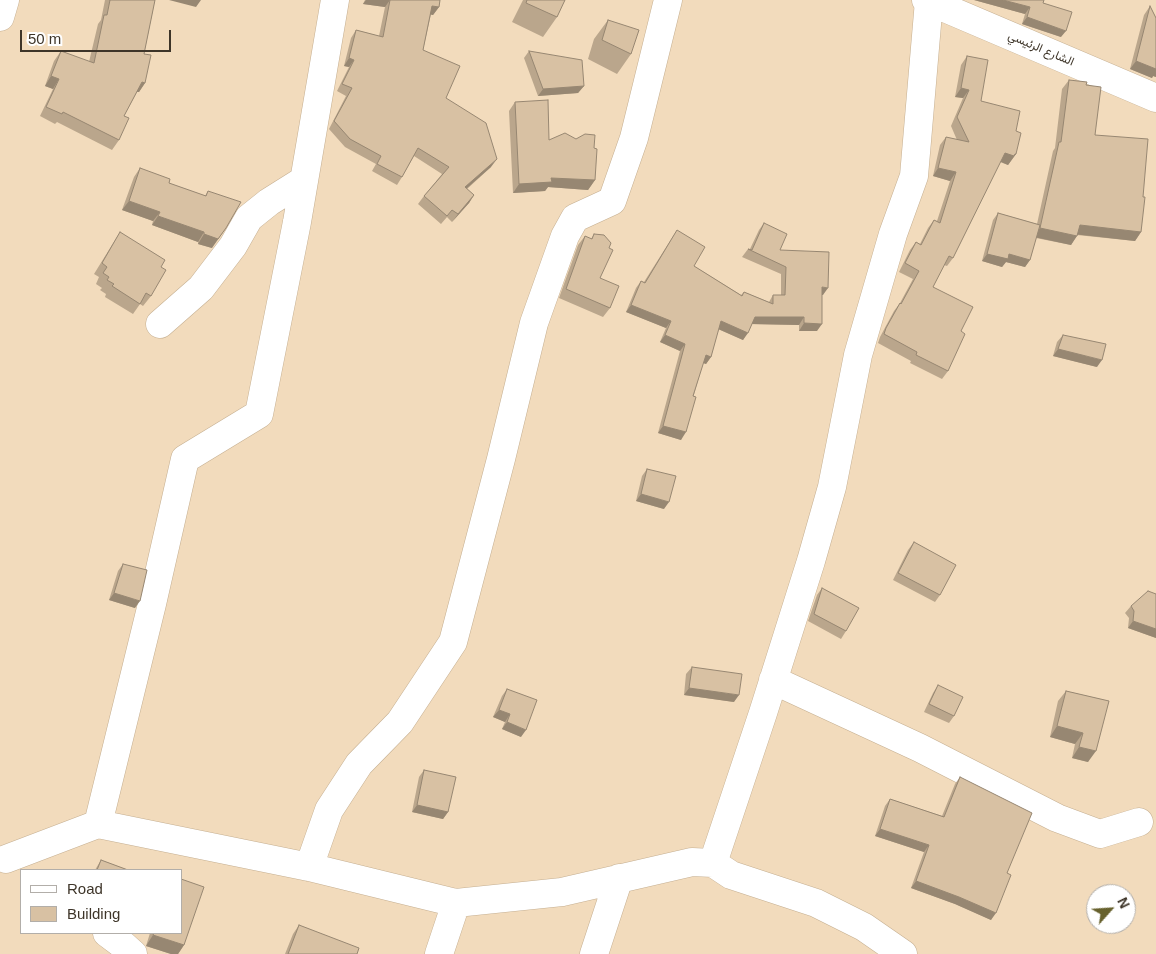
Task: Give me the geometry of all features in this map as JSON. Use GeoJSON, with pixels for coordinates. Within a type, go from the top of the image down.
{"type":"FeatureCollection","features":[{"type":"Feature","properties":{"kind":"street"},"geometry":{"type":"LineString","coordinates":[[0,17],[4,0]]}},
{"type":"Feature","properties":{"kind":"street"},"geometry":{"type":"LineString","coordinates":[[98,824],[152,604],[185,459],[259,414],[297,222],[335,0]]}},
{"type":"Feature","properties":{"kind":"street"},"geometry":{"type":"LineString","coordinates":[[310,867],[329,810],[359,764],[400,722],[453,642],[534,323],[565,236],[575,218],[612,201],[634,138],[668,0]]}},
{"type":"Feature","properties":{"kind":"street"},"geometry":{"type":"LineString","coordinates":[[713,863],[773,680],[832,487],[858,355],[893,234],[914,176],[928,0]]}},
{"type":"Feature","properties":{"kind":"street","name":"الشارع الرئيسي"},"geometry":{"type":"LineString","coordinates":[[928,0],[1156,98]]}},
{"type":"Feature","properties":{"kind":"street"},"geometry":{"type":"LineString","coordinates":[[160,324],[201,288],[233,246],[249,218],[269,202],[304,180]]}},
{"type":"Feature","properties":{"kind":"street"},"geometry":{"type":"LineString","coordinates":[[773,680],[920,748],[1056,818],[1100,834],[1139,822]]}},
{"type":"Feature","properties":{"kind":"street"},"geometry":{"type":"LineString","coordinates":[[9,862],[98,824],[310,867],[456,903],[562,892],[692,862],[713,863],[731,875],[816,903],[864,927],[903,954]]}},
{"type":"Feature","properties":{"kind":"street"},"geometry":{"type":"LineString","coordinates":[[594,954],[619,878]]}},
{"type":"Feature","properties":{"kind":"street"},"geometry":{"type":"LineString","coordinates":[[439,954],[456,903]]}},
{"type":"Feature","properties":{"kind":"building"},"geometry":{"type":"Polygon","coordinates":[[[110,0],[155,0],[144,54],[151,55],[145,83],[142,82],[124,116],[129,118],[119,140],[63,112],[62,114],[46,107],[59,79],[51,76],[61,51],[94,63],[104,15],[107,15],[110,0]]]}},
{"type":"Feature","properties":{"kind":"building"},"geometry":{"type":"Polygon","coordinates":[[[390,0],[440,0],[439,7],[432,6],[423,50],[460,66],[446,98],[486,123],[497,159],[465,187],[474,195],[458,214],[452,210],[447,216],[424,196],[449,167],[418,148],[402,177],[377,164],[381,156],[350,139],[334,121],[352,88],[342,84],[354,60],[349,58],[356,30],[383,37],[390,0]]]}},
{"type":"Feature","properties":{"kind":"building"},"geometry":{"type":"Polygon","coordinates":[[[527,0],[565,0],[557,17],[526,3],[527,0]]]}},
{"type":"Feature","properties":{"kind":"building"},"geometry":{"type":"Polygon","coordinates":[[[1003,0],[1044,0],[1043,3],[1072,12],[1066,31],[1027,17],[1030,7],[1003,0]]]}},
{"type":"Feature","properties":{"kind":"building"},"geometry":{"type":"Polygon","coordinates":[[[1150,6],[1156,18],[1156,69],[1136,61],[1150,6]]]}},
{"type":"Feature","properties":{"kind":"building"},"geometry":{"type":"Polygon","coordinates":[[[608,20],[639,30],[631,54],[602,40],[608,20]]]}},
{"type":"Feature","properties":{"kind":"building"},"geometry":{"type":"Polygon","coordinates":[[[529,51],[582,60],[584,86],[543,89],[529,51]]]}},
{"type":"Feature","properties":{"kind":"building"},"geometry":{"type":"Polygon","coordinates":[[[967,56],[988,60],[981,101],[1020,111],[1016,131],[1021,133],[1016,154],[1014,156],[1005,153],[953,258],[949,256],[933,287],[973,307],[961,331],[965,334],[948,371],[916,355],[917,352],[884,334],[919,271],[905,263],[916,242],[921,245],[934,220],[940,223],[956,172],[938,168],[946,137],[969,142],[957,117],[969,90],[961,88],[967,56]]]}},
{"type":"Feature","properties":{"kind":"building"},"geometry":{"type":"Polygon","coordinates":[[[1069,80],[1087,82],[1086,85],[1101,87],[1095,135],[1148,139],[1141,232],[1080,225],[1077,236],[1040,228],[1059,142],[1061,142],[1069,80]]]}},
{"type":"Feature","properties":{"kind":"building"},"geometry":{"type":"Polygon","coordinates":[[[548,100],[549,140],[565,133],[576,139],[585,134],[595,135],[594,148],[597,149],[595,180],[551,178],[552,182],[519,184],[515,102],[548,100]]]}},
{"type":"Feature","properties":{"kind":"building"},"geometry":{"type":"Polygon","coordinates":[[[140,168],[170,179],[169,183],[206,196],[208,191],[241,202],[218,239],[204,234],[204,232],[158,216],[160,212],[129,201],[140,168]]]}},
{"type":"Feature","properties":{"kind":"building"},"geometry":{"type":"Polygon","coordinates":[[[998,213],[1040,225],[1030,260],[1009,254],[1008,259],[987,254],[998,213]]]}},
{"type":"Feature","properties":{"kind":"building"},"geometry":{"type":"Polygon","coordinates":[[[764,223],[787,234],[780,250],[829,252],[828,288],[822,287],[822,324],[804,323],[804,317],[755,317],[748,333],[721,321],[711,357],[706,355],[693,396],[696,397],[686,432],[663,426],[685,344],[665,335],[671,321],[631,305],[641,281],[645,283],[677,230],[705,247],[694,266],[742,296],[744,292],[773,304],[773,295],[785,295],[786,267],[748,249],[752,250],[764,223]]]}},
{"type":"Feature","properties":{"kind":"building"},"geometry":{"type":"Polygon","coordinates":[[[120,232],[165,260],[161,267],[166,270],[151,296],[146,293],[140,304],[112,286],[114,284],[107,280],[109,277],[103,273],[107,267],[102,263],[120,232]]]}},
{"type":"Feature","properties":{"kind":"building"},"geometry":{"type":"Polygon","coordinates":[[[594,234],[604,235],[611,243],[609,248],[613,250],[600,278],[619,286],[610,308],[566,289],[585,236],[592,239],[594,234]]]}},
{"type":"Feature","properties":{"kind":"building"},"geometry":{"type":"Polygon","coordinates":[[[1063,335],[1106,344],[1102,360],[1058,349],[1063,335]]]}},
{"type":"Feature","properties":{"kind":"building"},"geometry":{"type":"Polygon","coordinates":[[[647,469],[676,476],[669,502],[641,494],[647,469]]]}},
{"type":"Feature","properties":{"kind":"building"},"geometry":{"type":"Polygon","coordinates":[[[914,542],[956,565],[940,595],[898,573],[914,542]]]}},
{"type":"Feature","properties":{"kind":"building"},"geometry":{"type":"Polygon","coordinates":[[[123,564],[147,570],[140,601],[114,593],[123,564]]]}},
{"type":"Feature","properties":{"kind":"building"},"geometry":{"type":"Polygon","coordinates":[[[822,588],[859,608],[846,631],[814,614],[822,588]]]}},
{"type":"Feature","properties":{"kind":"building"},"geometry":{"type":"Polygon","coordinates":[[[1148,591],[1156,594],[1156,629],[1133,621],[1134,611],[1131,606],[1148,591]]]}},
{"type":"Feature","properties":{"kind":"building"},"geometry":{"type":"Polygon","coordinates":[[[692,667],[742,674],[739,695],[689,688],[692,667]]]}},
{"type":"Feature","properties":{"kind":"building"},"geometry":{"type":"Polygon","coordinates":[[[938,685],[963,697],[954,716],[929,704],[938,685]]]}},
{"type":"Feature","properties":{"kind":"building"},"geometry":{"type":"Polygon","coordinates":[[[507,689],[537,700],[526,730],[507,722],[510,714],[499,710],[507,689]]]}},
{"type":"Feature","properties":{"kind":"building"},"geometry":{"type":"Polygon","coordinates":[[[1066,691],[1109,701],[1096,751],[1079,747],[1083,733],[1057,726],[1066,691]]]}},
{"type":"Feature","properties":{"kind":"building"},"geometry":{"type":"Polygon","coordinates":[[[424,770],[456,777],[448,812],[417,805],[424,770]]]}},
{"type":"Feature","properties":{"kind":"building"},"geometry":{"type":"Polygon","coordinates":[[[960,777],[1032,813],[1007,873],[1011,875],[996,913],[916,881],[929,845],[880,829],[890,799],[944,817],[960,777]]]}},
{"type":"Feature","properties":{"kind":"building"},"geometry":{"type":"Polygon","coordinates":[[[101,860],[125,869],[97,869],[101,860]]]}},
{"type":"Feature","properties":{"kind":"building"},"geometry":{"type":"Polygon","coordinates":[[[182,879],[204,887],[184,945],[153,935],[182,934],[182,879]]]}},
{"type":"Feature","properties":{"kind":"building"},"geometry":{"type":"Polygon","coordinates":[[[299,925],[359,948],[357,954],[288,954],[299,925]]]}}]}
